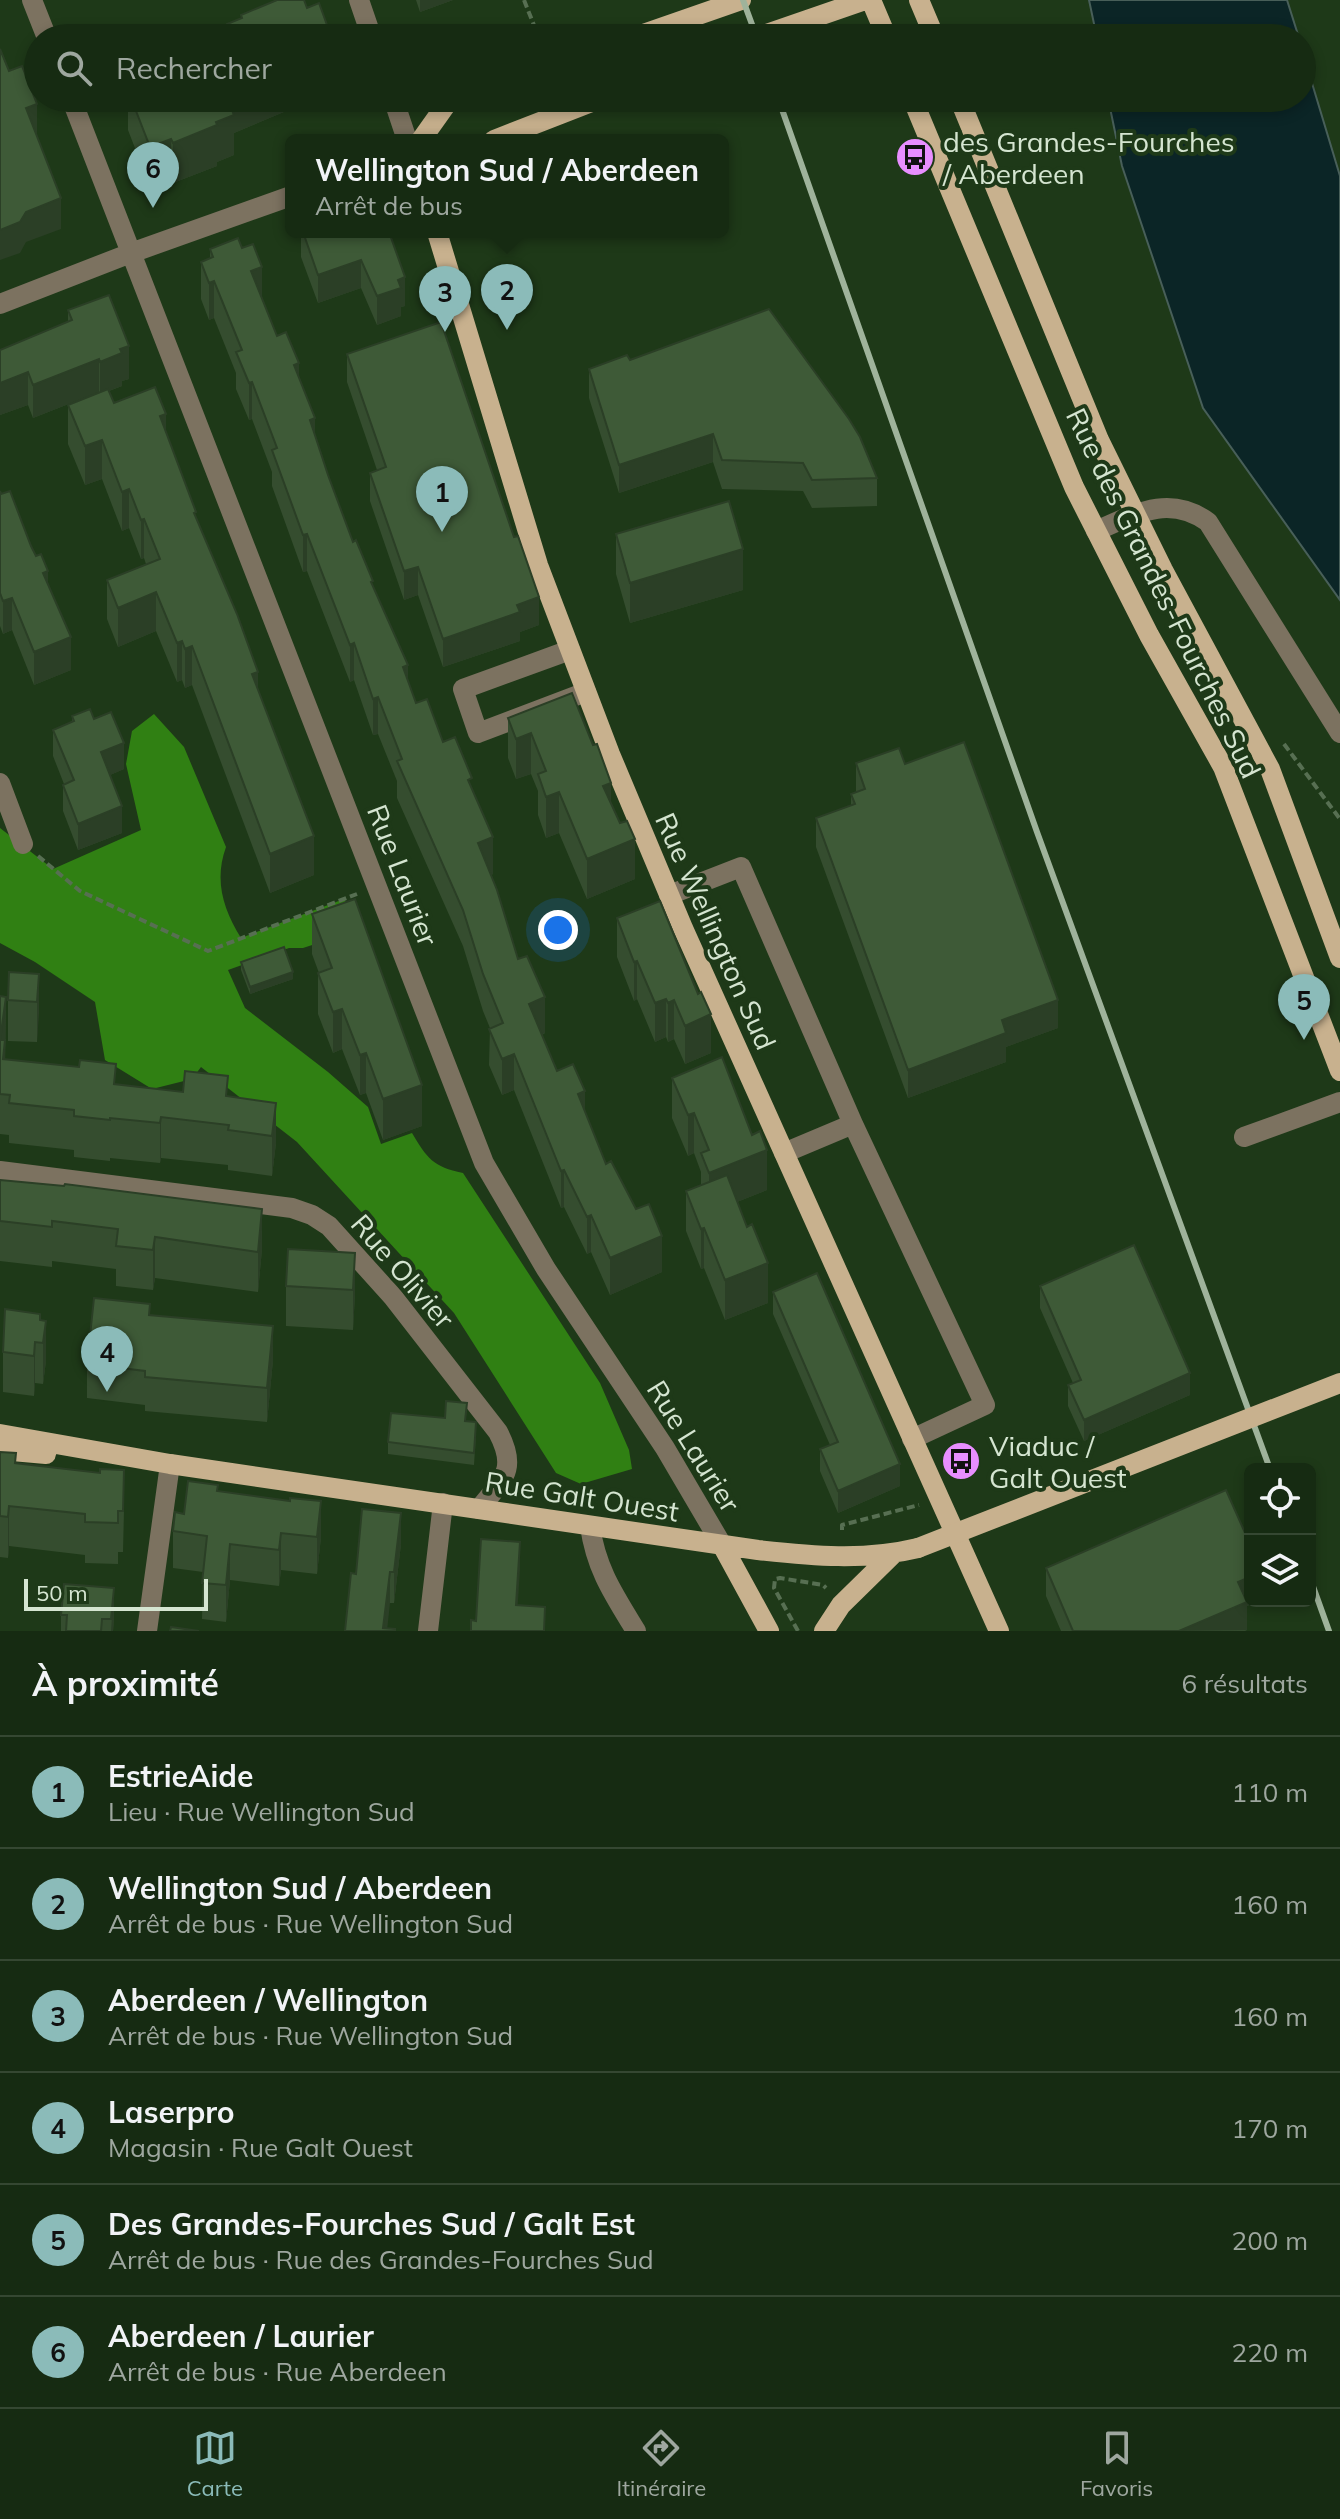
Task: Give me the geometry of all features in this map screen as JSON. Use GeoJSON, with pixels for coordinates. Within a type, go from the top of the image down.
{"type":"FeatureCollection","features":[{"type":"Feature","properties":{"kind":"main road"},"geometry":{"type":"LineString","coordinates":[[672,24],[741,0]]}},
{"type":"Feature","properties":{"kind":"main road"},"geometry":{"type":"LineString","coordinates":[[797,24],[868,0],[880,24]]}},
{"type":"Feature","properties":{"kind":"main road"},"geometry":{"type":"LineString","coordinates":[[919,0],[929,24]]}},
{"type":"Feature","properties":{"kind":"main road"},"geometry":{"type":"LineString","coordinates":[[425,134],[441,112]]}},
{"type":"Feature","properties":{"kind":"main road"},"geometry":{"type":"LineString","coordinates":[[509,134],[566,112]]}},
{"type":"Feature","properties":{"kind":"main road","name":"Rue des Grandes-Fourches Sud"},"geometry":{"type":"LineString","coordinates":[[918,112],[1074,487],[1149,635],[1223,767],[1340,1071]]}},
{"type":"Feature","properties":{"kind":"main road","name":"Rue des Grandes-Fourches Sud"},"geometry":{"type":"LineString","coordinates":[[965,112],[1099,440],[1270,769],[1340,958]]}},
{"type":"Feature","properties":{"kind":"main road","name":"Rue Wellington Sud"},"geometry":{"type":"LineString","coordinates":[[439,238],[538,565],[586,692],[669,895],[999,1631]]}},
{"type":"Feature","properties":{"kind":"main road","name":"Rue Galt Ouest"},"geometry":{"type":"LineString","coordinates":[[0,1434],[170,1464],[722,1545],[832,1557],[893,1554],[918,1548],[1340,1383]]}},
{"type":"Feature","properties":{"kind":"main road","name":"Rue Galt Ouest"},"geometry":{"type":"LineString","coordinates":[[0,1450],[170,1464]]}},
{"type":"Feature","properties":{"kind":"main road","name":"Rue Laurier"},"geometry":{"type":"LineString","coordinates":[[722,1545],[769,1631]]}},
{"type":"Feature","properties":{"kind":"main road"},"geometry":{"type":"LineString","coordinates":[[824,1631],[841,1605],[893,1554]]}},
{"type":"Feature","properties":{"kind":"main road"},"geometry":{"type":"LineString","coordinates":[[982,1593],[982,1631]]}},
{"type":"Feature","properties":{"kind":"street"},"geometry":{"type":"LineString","coordinates":[[32,0],[41,24]]}},
{"type":"Feature","properties":{"kind":"street"},"geometry":{"type":"LineString","coordinates":[[359,0],[367,24]]}},
{"type":"Feature","properties":{"kind":"street","name":"Rue Laurier"},"geometry":{"type":"LineString","coordinates":[[76,112],[484,1163],[546,1269],[665,1448],[722,1545]]}},
{"type":"Feature","properties":{"kind":"street"},"geometry":{"type":"LineString","coordinates":[[398,112],[405,134]]}},
{"type":"Feature","properties":{"kind":"street"},"geometry":{"type":"LineString","coordinates":[[0,304],[285,198]]}},
{"type":"Feature","properties":{"kind":"street"},"geometry":{"type":"LineString","coordinates":[[1096,531],[1135,513],[1176,507],[1193,511],[1208,522],[1340,733]]}},
{"type":"Feature","properties":{"kind":"street"},"geometry":{"type":"LineString","coordinates":[[570,650],[463,689],[478,733],[586,692]]}},
{"type":"Feature","properties":{"kind":"street"},"geometry":{"type":"LineString","coordinates":[[0,783],[23,844]]}},
{"type":"Feature","properties":{"kind":"street"},"geometry":{"type":"LineString","coordinates":[[669,895],[741,867],[853,1124],[985,1405],[912,1439]]}},
{"type":"Feature","properties":{"kind":"street"},"geometry":{"type":"LineString","coordinates":[[1244,1137],[1340,1102]]}},
{"type":"Feature","properties":{"kind":"street"},"geometry":{"type":"LineString","coordinates":[[784,1153],[853,1124]]}},
{"type":"Feature","properties":{"kind":"street","name":"Rue Olivier"},"geometry":{"type":"LineString","coordinates":[[0,1171],[292,1208],[312,1215],[329,1226],[393,1297],[498,1432],[509,1465],[502,1480],[479,1509]]}},
{"type":"Feature","properties":{"kind":"street"},"geometry":{"type":"LineString","coordinates":[[147,1631],[170,1464]]}},
{"type":"Feature","properties":{"kind":"street"},"geometry":{"type":"LineString","coordinates":[[428,1631],[443,1503]]}},
{"type":"Feature","properties":{"kind":"street"},"geometry":{"type":"LineString","coordinates":[[590,1526],[594,1554],[604,1578],[636,1631]]}},
{"type":"Feature","properties":{"kind":"path"},"geometry":{"type":"LineString","coordinates":[[524,0],[533,24]]}},
{"type":"Feature","properties":{"kind":"path"},"geometry":{"type":"LineString","coordinates":[[23,844],[80,891],[208,951],[378,886]]}},
{"type":"Feature","properties":{"kind":"path"},"geometry":{"type":"LineString","coordinates":[[842,1530],[842,1525],[921,1504]]}},
{"type":"Feature","properties":{"kind":"path"},"geometry":{"type":"LineString","coordinates":[[798,1631],[772,1580],[780,1578],[823,1585],[833,1596]]}},
{"type":"Feature","properties":{"kind":"green space"},"geometry":{"type":"Polygon","coordinates":[[[154,714],[184,747],[226,847],[222,859],[222,894],[241,938],[344,899],[361,929],[303,948],[289,948],[228,970],[245,1008],[368,1107],[381,1144],[412,1133],[432,1160],[444,1168],[463,1173],[600,1383],[629,1450],[632,1469],[581,1484],[556,1473],[454,1313],[297,1142],[201,1067],[192,1079],[152,1089],[105,1060],[95,1002],[0,943],[0,828],[53,869],[141,830],[126,764],[132,731],[154,714]]]}},
{"type":"Feature","properties":{"kind":"water"},"geometry":{"type":"Polygon","coordinates":[[[1089,0],[1287,0],[1295,24],[1094,24],[1089,0]]]}},
{"type":"Feature","properties":{"kind":"water"},"geometry":{"type":"Polygon","coordinates":[[[1316,96],[1340,176],[1340,600],[1203,408],[1122,166],[1111,112],[1316,112],[1316,96]]]}},
{"type":"Feature","properties":{"kind":"building"},"geometry":{"type":"Polygon","coordinates":[[[277,0],[304,0],[307,8],[319,3],[327,24],[227,24],[242,18],[241,15],[277,0]]]}},
{"type":"Feature","properties":{"kind":"building"},"geometry":{"type":"Polygon","coordinates":[[[0,49],[9,71],[22,66],[24,112],[28,112],[61,198],[26,212],[20,222],[0,230],[0,49]]]}},
{"type":"Feature","properties":{"kind":"building"},"geometry":{"type":"Polygon","coordinates":[[[136,112],[233,112],[234,115],[173,143],[171,139],[150,147],[136,112]]]}},
{"type":"Feature","properties":{"kind":"building"},"geometry":{"type":"Polygon","coordinates":[[[238,238],[242,248],[253,244],[262,267],[251,271],[277,336],[286,332],[299,363],[294,365],[315,418],[310,420],[328,475],[353,542],[356,540],[408,665],[403,667],[416,703],[427,699],[443,742],[455,737],[472,778],[468,780],[493,837],[478,843],[497,890],[518,959],[527,956],[545,997],[529,1004],[557,1071],[573,1064],[585,1091],[578,1094],[606,1164],[611,1161],[636,1209],[649,1204],[662,1236],[610,1258],[591,1215],[587,1217],[564,1170],[561,1171],[514,1054],[502,1059],[489,1029],[503,1023],[483,974],[463,910],[397,761],[402,759],[378,697],[373,699],[354,643],[350,645],[307,534],[303,535],[272,450],[277,448],[252,382],[249,383],[236,352],[242,350],[214,281],[209,283],[201,262],[213,257],[210,249],[238,238]]]}},
{"type":"Feature","properties":{"kind":"building"},"geometry":{"type":"Polygon","coordinates":[[[305,238],[391,238],[405,277],[398,280],[401,288],[377,296],[361,260],[318,275],[305,238]]]}},
{"type":"Feature","properties":{"kind":"building"},"geometry":{"type":"Polygon","coordinates":[[[109,295],[129,346],[120,349],[122,353],[33,385],[28,372],[0,383],[0,350],[72,320],[68,310],[109,295]]]}},
{"type":"Feature","properties":{"kind":"building"},"geometry":{"type":"Polygon","coordinates":[[[769,309],[849,419],[877,478],[812,480],[803,463],[722,460],[713,434],[619,465],[589,369],[627,355],[630,360],[769,309]]]}},
{"type":"Feature","properties":{"kind":"building"},"geometry":{"type":"Polygon","coordinates":[[[441,322],[514,537],[518,536],[539,597],[517,605],[520,612],[443,639],[418,567],[404,571],[370,473],[386,467],[347,354],[441,322]]]}},
{"type":"Feature","properties":{"kind":"building"},"geometry":{"type":"Polygon","coordinates":[[[155,387],[166,414],[160,416],[194,513],[237,614],[258,672],[252,674],[314,836],[270,854],[192,646],[185,649],[182,641],[177,643],[156,592],[118,608],[107,580],[160,559],[129,489],[122,492],[102,440],[85,446],[68,405],[108,389],[114,403],[155,387]]]}},
{"type":"Feature","properties":{"kind":"building"},"geometry":{"type":"Polygon","coordinates":[[[0,491],[1,494],[10,491],[31,546],[36,556],[41,554],[48,571],[43,573],[71,637],[34,652],[12,598],[3,601],[0,593],[0,491]]]}},
{"type":"Feature","properties":{"kind":"building"},"geometry":{"type":"Polygon","coordinates":[[[729,501],[743,549],[630,583],[616,534],[729,501]]]}},
{"type":"Feature","properties":{"kind":"building"},"geometry":{"type":"Polygon","coordinates":[[[572,693],[593,745],[597,744],[611,783],[603,786],[620,823],[627,821],[635,839],[587,859],[559,792],[546,797],[538,774],[546,771],[531,733],[516,739],[508,718],[572,693]]]}},
{"type":"Feature","properties":{"kind":"building"},"geometry":{"type":"Polygon","coordinates":[[[90,709],[94,719],[111,712],[124,743],[101,752],[122,806],[78,824],[63,785],[74,780],[53,730],[74,721],[72,716],[90,709]]]}},
{"type":"Feature","properties":{"kind":"building"},"geometry":{"type":"Polygon","coordinates":[[[964,742],[1058,1000],[1002,1020],[1006,1033],[908,1070],[816,818],[855,804],[851,794],[865,789],[856,763],[899,748],[905,764],[964,742]]]}},
{"type":"Feature","properties":{"kind":"building"},"geometry":{"type":"Polygon","coordinates":[[[355,899],[422,1085],[383,1099],[366,1053],[360,1055],[342,1009],[333,1012],[318,973],[332,968],[312,914],[355,899]]]}},
{"type":"Feature","properties":{"kind":"building"},"geometry":{"type":"Polygon","coordinates":[[[660,901],[698,994],[701,992],[711,1014],[685,1026],[674,1000],[655,1003],[637,961],[634,962],[617,918],[660,901]]]}},
{"type":"Feature","properties":{"kind":"building"},"geometry":{"type":"Polygon","coordinates":[[[284,947],[293,972],[250,987],[241,962],[284,947]]]}},
{"type":"Feature","properties":{"kind":"building"},"geometry":{"type":"Polygon","coordinates":[[[9,972],[39,974],[37,1002],[8,1000],[9,972]]]}},
{"type":"Feature","properties":{"kind":"building"},"geometry":{"type":"Polygon","coordinates":[[[0,996],[6,997],[0,1040],[0,996]]]}},
{"type":"Feature","properties":{"kind":"building"},"geometry":{"type":"Polygon","coordinates":[[[0,1040],[5,1040],[3,1059],[79,1067],[80,1060],[116,1064],[114,1084],[183,1092],[185,1071],[228,1076],[226,1096],[276,1103],[272,1136],[228,1130],[229,1125],[161,1117],[160,1123],[110,1120],[74,1116],[74,1110],[9,1103],[10,1095],[0,1094],[0,1040]]]}},
{"type":"Feature","properties":{"kind":"building"},"geometry":{"type":"Polygon","coordinates":[[[722,1057],[752,1135],[760,1131],[767,1150],[709,1173],[701,1153],[709,1150],[694,1113],[688,1115],[672,1078],[722,1057]]]}},
{"type":"Feature","properties":{"kind":"building"},"geometry":{"type":"Polygon","coordinates":[[[727,1175],[747,1227],[752,1224],[768,1263],[725,1280],[686,1191],[727,1175]]]}},
{"type":"Feature","properties":{"kind":"building"},"geometry":{"type":"Polygon","coordinates":[[[0,1180],[65,1184],[262,1209],[258,1252],[155,1237],[153,1250],[116,1246],[118,1229],[52,1221],[52,1227],[0,1221],[0,1180]]]}},
{"type":"Feature","properties":{"kind":"building"},"geometry":{"type":"Polygon","coordinates":[[[1134,1245],[1190,1373],[1084,1420],[1068,1385],[1081,1380],[1040,1286],[1134,1245]]]}},
{"type":"Feature","properties":{"kind":"building"},"geometry":{"type":"Polygon","coordinates":[[[288,1249],[355,1253],[353,1290],[286,1286],[288,1249]]]}},
{"type":"Feature","properties":{"kind":"building"},"geometry":{"type":"Polygon","coordinates":[[[817,1273],[900,1464],[838,1491],[820,1449],[838,1442],[773,1292],[817,1273]]]}},
{"type":"Feature","properties":{"kind":"building"},"geometry":{"type":"Polygon","coordinates":[[[94,1298],[150,1304],[149,1315],[273,1326],[267,1388],[145,1377],[145,1371],[87,1364],[94,1298]]]}},
{"type":"Feature","properties":{"kind":"building"},"geometry":{"type":"Polygon","coordinates":[[[5,1309],[40,1314],[40,1320],[46,1321],[43,1343],[35,1342],[34,1356],[3,1352],[5,1309]]]}},
{"type":"Feature","properties":{"kind":"building"},"geometry":{"type":"Polygon","coordinates":[[[446,1401],[467,1403],[465,1421],[476,1422],[474,1453],[388,1442],[391,1413],[445,1418],[446,1401]]]}},
{"type":"Feature","properties":{"kind":"building"},"geometry":{"type":"Polygon","coordinates":[[[0,1452],[16,1453],[15,1463],[100,1473],[100,1469],[124,1470],[123,1511],[118,1511],[118,1523],[85,1522],[85,1514],[9,1506],[8,1517],[0,1516],[0,1452]]]}},
{"type":"Feature","properties":{"kind":"building"},"geometry":{"type":"Polygon","coordinates":[[[188,1481],[218,1485],[217,1491],[290,1501],[290,1498],[321,1501],[317,1537],[281,1533],[279,1550],[230,1544],[226,1585],[202,1583],[207,1536],[173,1531],[175,1512],[184,1514],[188,1481]]]}},
{"type":"Feature","properties":{"kind":"building"},"geometry":{"type":"Polygon","coordinates":[[[1226,1490],[1244,1530],[1244,1580],[1238,1582],[1244,1603],[1179,1631],[1073,1631],[1046,1568],[1226,1490]]]}},
{"type":"Feature","properties":{"kind":"building"},"geometry":{"type":"Polygon","coordinates":[[[362,1509],[401,1513],[383,1628],[395,1631],[345,1631],[351,1573],[356,1574],[362,1509]]]}},
{"type":"Feature","properties":{"kind":"building"},"geometry":{"type":"Polygon","coordinates":[[[481,1539],[520,1542],[516,1605],[545,1607],[544,1631],[471,1631],[471,1620],[476,1621],[481,1539]]]}},
{"type":"Feature","properties":{"kind":"building"},"geometry":{"type":"Polygon","coordinates":[[[64,1584],[114,1588],[111,1619],[102,1619],[101,1631],[66,1631],[67,1615],[61,1615],[64,1584]]]}},
{"type":"Feature","properties":{"kind":"building"},"geometry":{"type":"Polygon","coordinates":[[[171,1627],[199,1631],[170,1631],[171,1627]]]}},
{"type":"Feature","properties":{"kind":"railway"},"geometry":{"type":"LineString","coordinates":[[743,0],[752,24]]}},
{"type":"Feature","properties":{"kind":"railway"},"geometry":{"type":"LineString","coordinates":[[783,112],[1037,832],[1268,1463]]}},
{"type":"Feature","properties":{"kind":"railway"},"geometry":{"type":"LineString","coordinates":[[1316,1595],[1329,1631]]}},
{"type":"Feature","properties":{"kind":"place","name":"des Grandes-Fourches / Aberdeen"},"geometry":{"type":"Point","coordinates":[915,157]}},
{"type":"Feature","properties":{"kind":"place","name":"Aberdeen / Laurier"},"geometry":{"type":"Point","coordinates":[153,208]}},
{"type":"Feature","properties":{"kind":"place","name":"Wellington Sud / Aberdeen"},"geometry":{"type":"Point","coordinates":[507,330]}},
{"type":"Feature","properties":{"kind":"place","name":"Aberdeen / Wellington"},"geometry":{"type":"Point","coordinates":[445,332]}},
{"type":"Feature","properties":{"kind":"place","name":"EstrieAide"},"geometry":{"type":"Point","coordinates":[442,532]}},
{"type":"Feature","properties":{"kind":"place","name":"Des Grandes-Fourches Sud / Galt Est"},"geometry":{"type":"Point","coordinates":[1304,1040]}},
{"type":"Feature","properties":{"kind":"place","name":"Laserpro"},"geometry":{"type":"Point","coordinates":[107,1392]}},
{"type":"Feature","properties":{"kind":"place","name":"Viaduc / Galt Ouest"},"geometry":{"type":"Point","coordinates":[961,1461]}}]}
